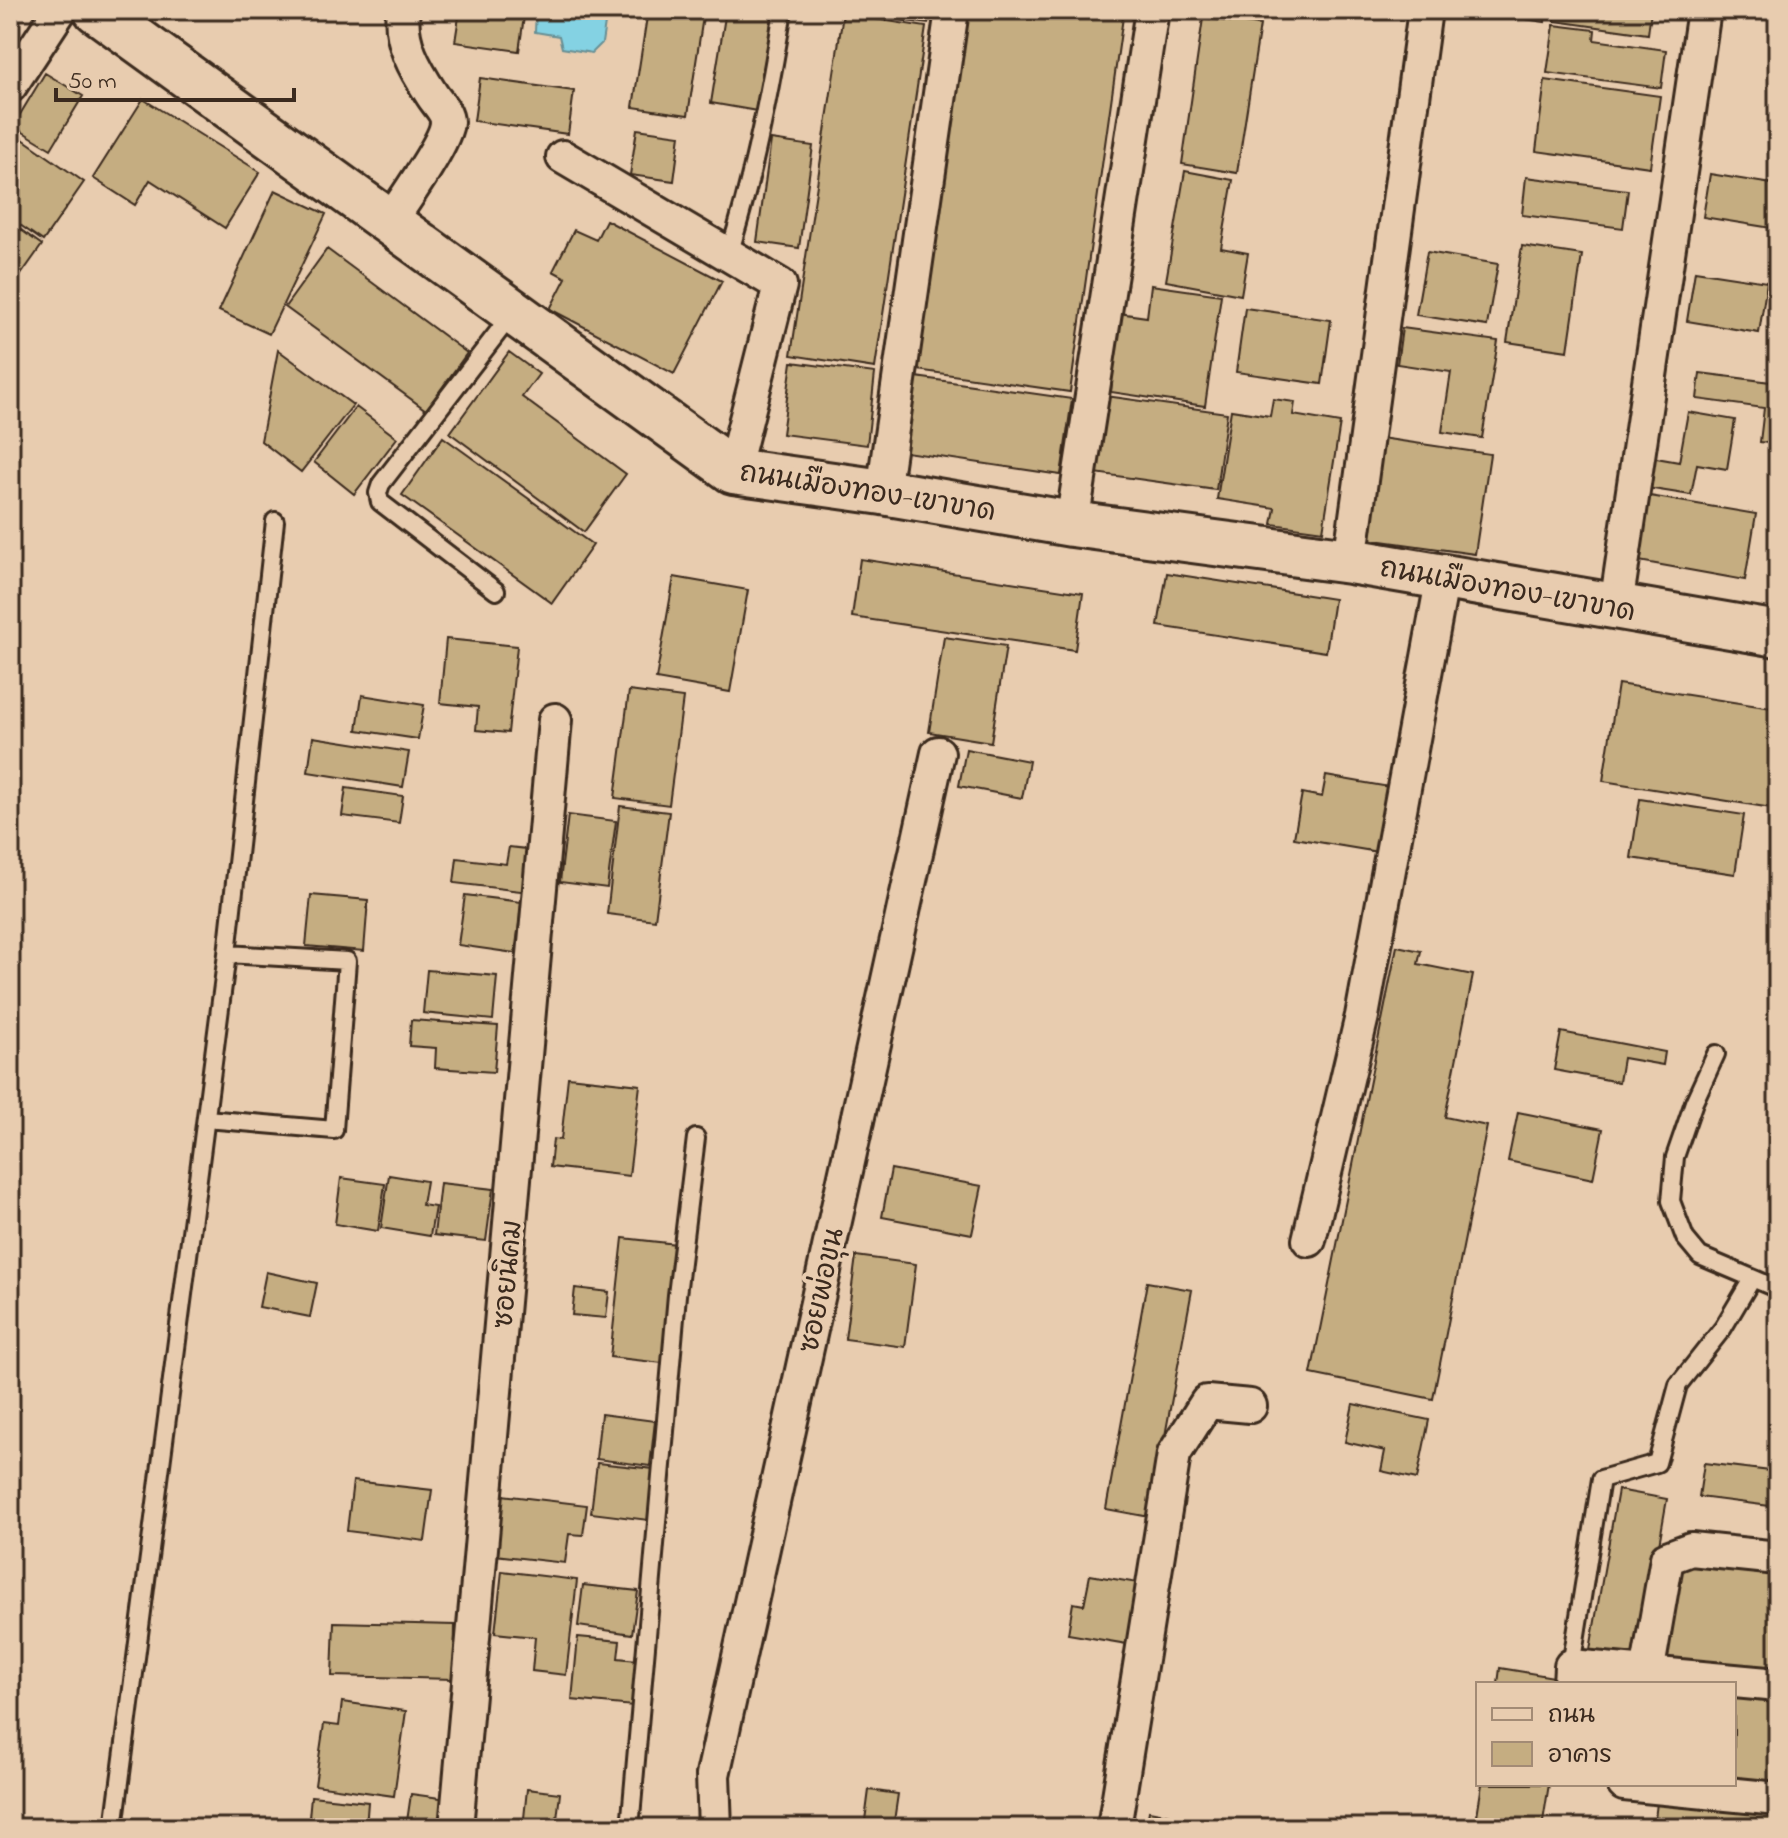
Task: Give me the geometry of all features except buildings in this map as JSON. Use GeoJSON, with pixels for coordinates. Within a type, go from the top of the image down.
{"type":"FeatureCollection","features":[{"type":"Feature","properties":{"kind":"street"},"geometry":{"type":"LineString","coordinates":[[10,86],[60,10]]}},
{"type":"Feature","properties":{"kind":"street","name":"ถนนเมืองทอง-เขาขาด"},"geometry":{"type":"LineString","coordinates":[[96,10],[733,471],[883,492],[1072,524],[1350,561],[1778,634]]}},
{"type":"Feature","properties":{"kind":"street"},"geometry":{"type":"LineString","coordinates":[[389,223],[424,172],[447,125],[444,113],[409,54],[402,32],[403,10]]}},
{"type":"Feature","properties":{"kind":"street"},"geometry":{"type":"LineString","coordinates":[[883,492],[952,10]]}},
{"type":"Feature","properties":{"kind":"street"},"geometry":{"type":"LineString","coordinates":[[1072,524],[1152,10]]}},
{"type":"Feature","properties":{"kind":"street"},"geometry":{"type":"LineString","coordinates":[[1350,561],[1425,10]]}},
{"type":"Feature","properties":{"kind":"street"},"geometry":{"type":"LineString","coordinates":[[1616,606],[1704,10]]}},
{"type":"Feature","properties":{"kind":"street"},"geometry":{"type":"LineString","coordinates":[[563,157],[780,285],[733,471]]}},
{"type":"Feature","properties":{"kind":"street"},"geometry":{"type":"LineString","coordinates":[[1309,1240],[1362,1016],[1443,576]]}},
{"type":"Feature","properties":{"kind":"street","name":"ซอยนิคม"},"geometry":{"type":"LineString","coordinates":[[456,1828],[555,720]]}},
{"type":"Feature","properties":{"kind":"street","name":"ซอยพ่อขุน"},"geometry":{"type":"LineString","coordinates":[[715,1828],[713,1775],[938,753]]}},
{"type":"Feature","properties":{"kind":"street"},"geometry":{"type":"LineString","coordinates":[[1114,1828],[1174,1454],[1207,1402],[1250,1406]]}},
{"type":"Feature","properties":{"kind":"street"},"geometry":{"type":"LineString","coordinates":[[1647,1674],[1667,1558],[1691,1549],[1778,1558]]}},
{"type":"Feature","properties":{"kind":"street"},"geometry":{"type":"LineString","coordinates":[[1570,1675],[1647,1674],[1778,1685]]}},
{"type":"Feature","properties":{"kind":"street"},"geometry":{"type":"LineString","coordinates":[[1645,1786],[1778,1799]]}},
{"type":"Feature","properties":{"kind":"lane"},"geometry":{"type":"LineString","coordinates":[[729,254],[743,210],[771,83],[783,10]]}},
{"type":"Feature","properties":{"kind":"lane"},"geometry":{"type":"LineString","coordinates":[[496,591],[380,502],[378,493],[381,484],[513,312]]}},
{"type":"Feature","properties":{"kind":"lane"},"geometry":{"type":"LineString","coordinates":[[114,1828],[227,954],[275,521]]}},
{"type":"Feature","properties":{"kind":"lane"},"geometry":{"type":"LineString","coordinates":[[206,1119],[334,1130],[347,961],[227,954]]}},
{"type":"Feature","properties":{"kind":"lane"},"geometry":{"type":"LineString","coordinates":[[1716,1054],[1694,1102],[1675,1157],[1671,1201],[1685,1238],[1700,1256],[1778,1289]]}},
{"type":"Feature","properties":{"kind":"lane"},"geometry":{"type":"LineString","coordinates":[[630,1828],[677,1295],[696,1138]]}},
{"type":"Feature","properties":{"kind":"lane"},"geometry":{"type":"LineString","coordinates":[[1570,1675],[1601,1479],[1657,1463],[1678,1385],[1723,1328],[1752,1279]]}},
{"type":"Feature","properties":{"kind":"water"},"geometry":{"type":"Polygon","coordinates":[[[536,10],[607,10],[602,43],[592,53],[562,48],[559,36],[535,32],[536,10]]]}}]}
